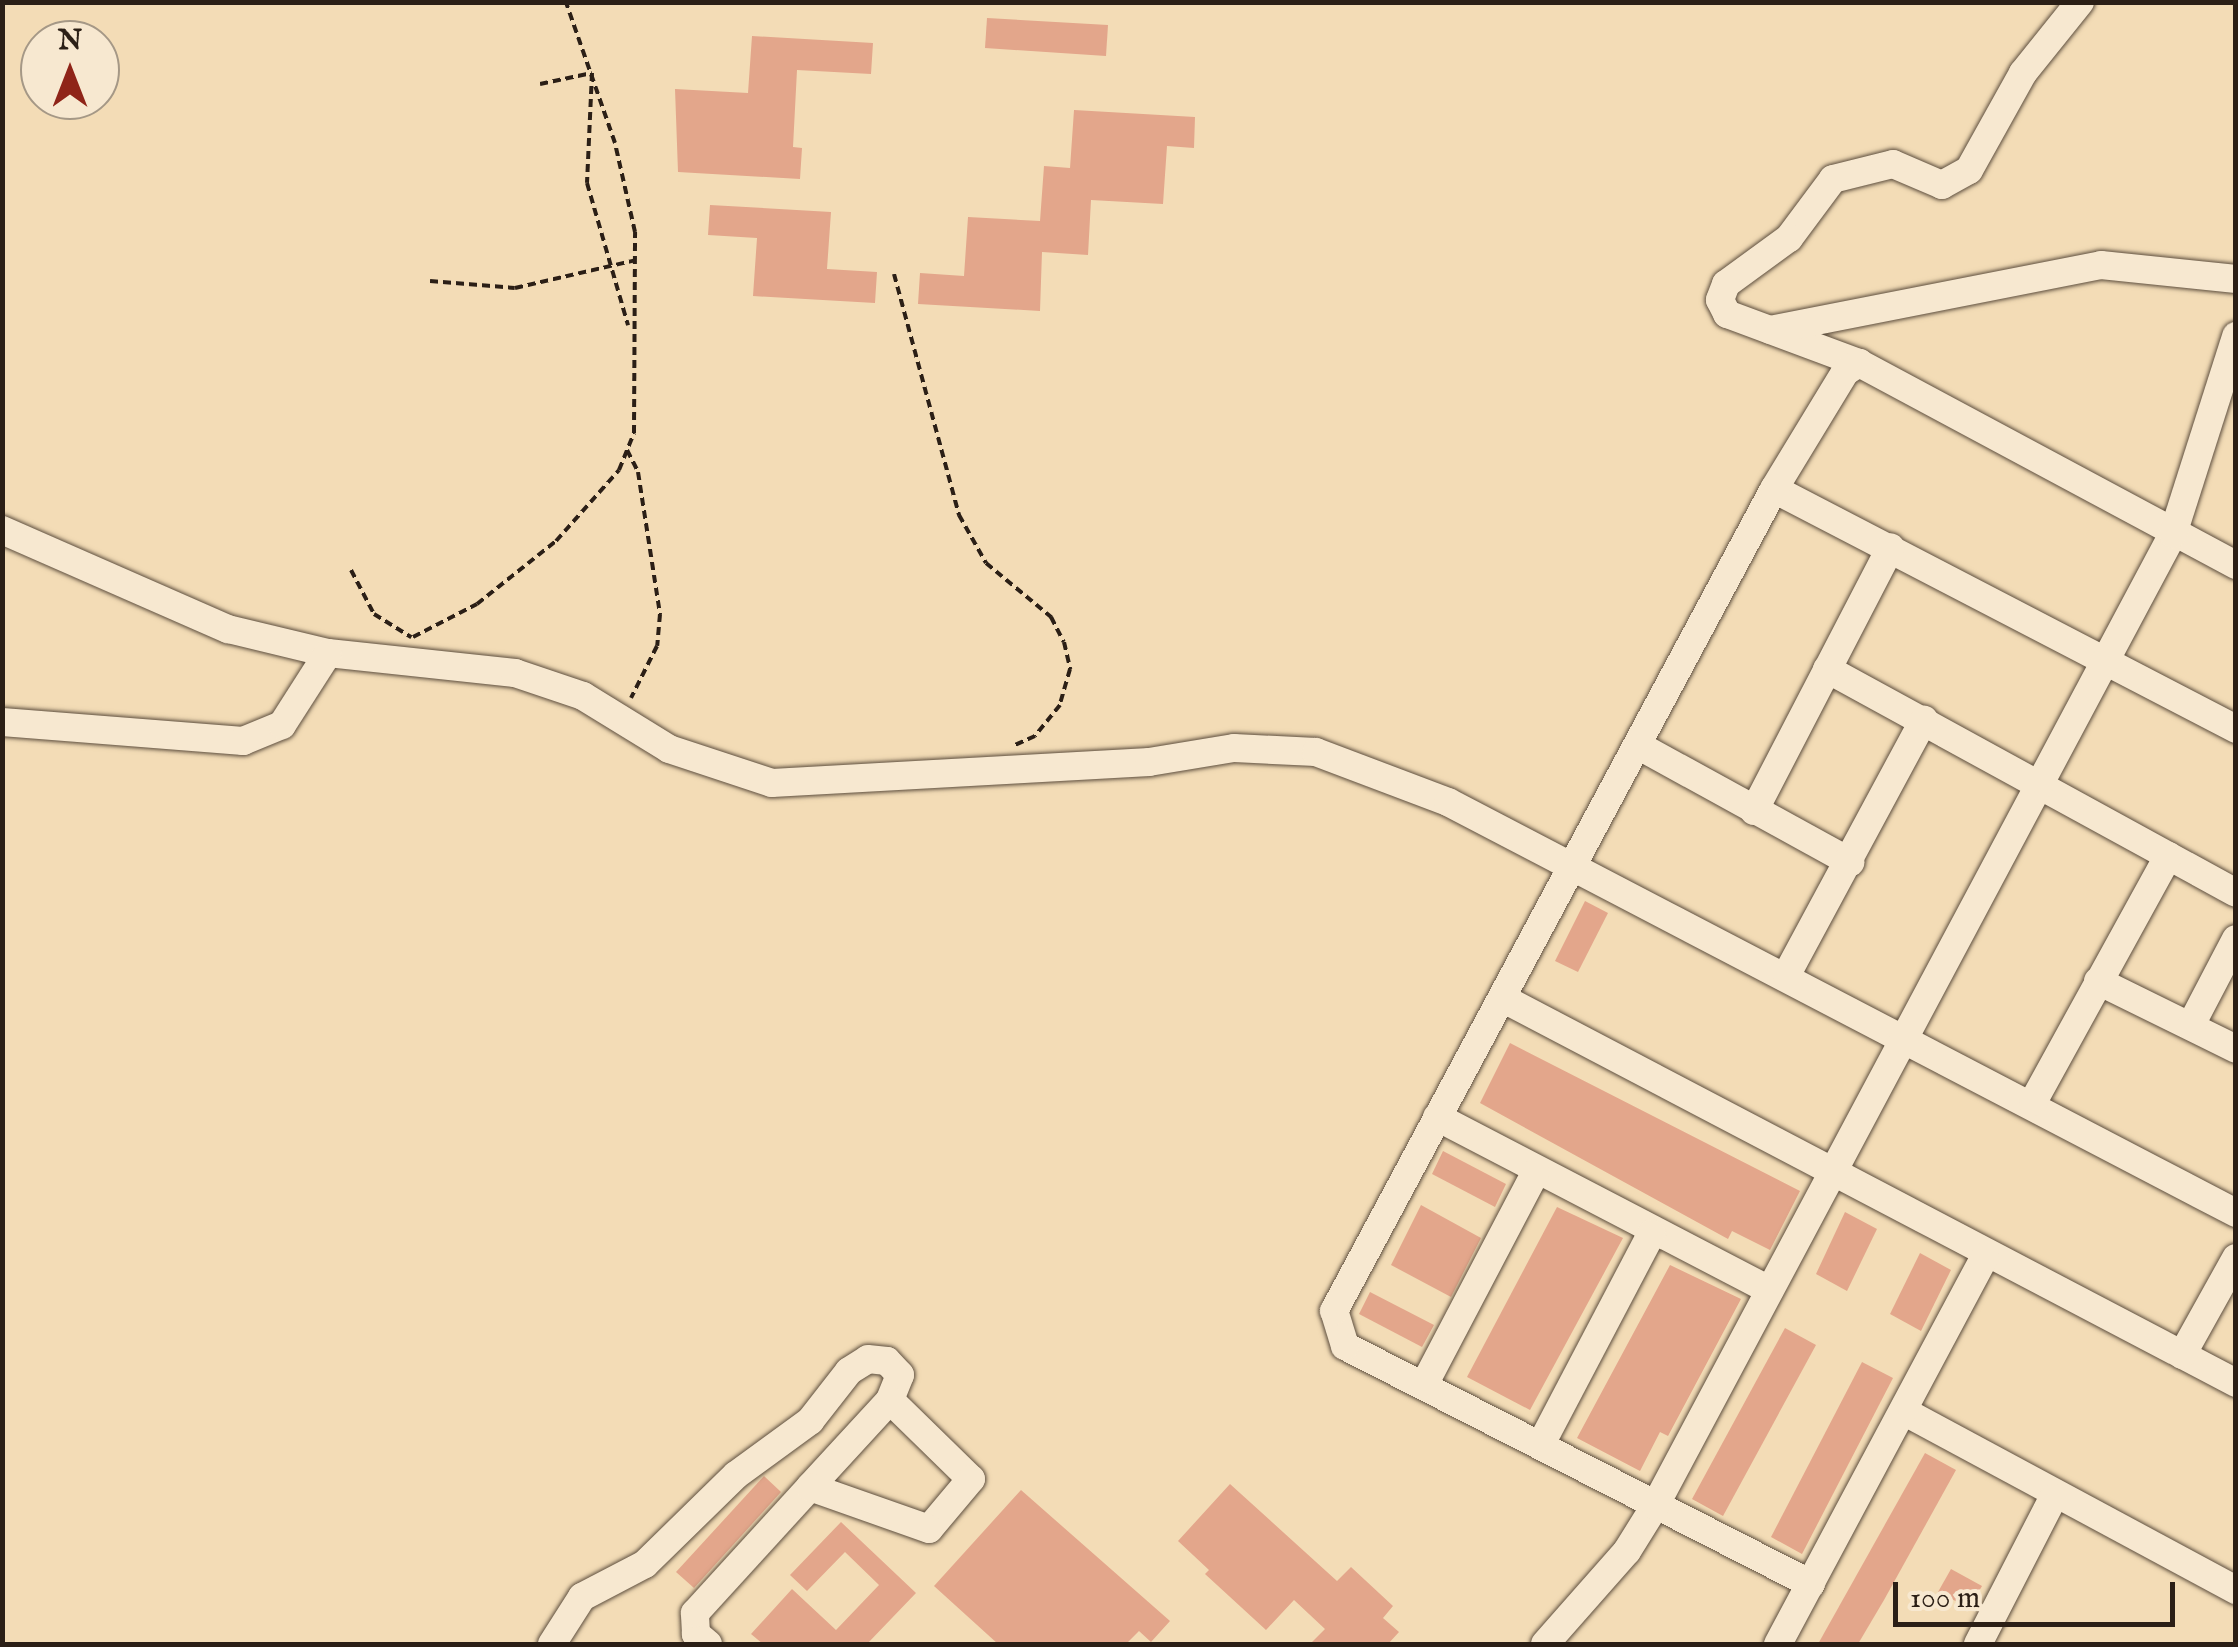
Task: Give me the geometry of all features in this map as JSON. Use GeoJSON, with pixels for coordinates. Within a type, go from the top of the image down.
{"type":"FeatureCollection","features":[{"type":"Feature","properties":{"kind":"street"},"geometry":{"type":"LineString","coordinates":[[2080,2],[2023,73],[1968,170],[1942,184],[1893,164],[1834,179],[1789,238],[1726,284],[1720,300],[1727,314],[1859,364],[2236,565]]}},
{"type":"Feature","properties":{"kind":"street"},"geometry":{"type":"LineString","coordinates":[[1770,330],[2101,265],[2236,279]]}},
{"type":"Feature","properties":{"kind":"street"},"geometry":{"type":"LineString","coordinates":[[1545,1644],[1627,1551],[1655,1506],[2173,534],[2236,336]]}},
{"type":"Feature","properties":{"kind":"street"},"geometry":{"type":"LineString","coordinates":[[1810,1584],[1425,1384],[1344,1346],[1334,1311],[1641,747],[1774,489],[1845,372],[1859,364]]}},
{"type":"Feature","properties":{"kind":"street"},"geometry":{"type":"LineString","coordinates":[[1774,489],[2236,729]]}},
{"type":"Feature","properties":{"kind":"street"},"geometry":{"type":"LineString","coordinates":[[2,530],[228,628],[328,653],[514,673],[583,696],[670,749],[772,783],[1148,762],[1234,748],[1316,752],[1448,802],[2033,1102],[2236,1213]]}},
{"type":"Feature","properties":{"kind":"street"},"geometry":{"type":"LineString","coordinates":[[1754,811],[1891,547]]}},
{"type":"Feature","properties":{"kind":"street"},"geometry":{"type":"LineString","coordinates":[[2,722],[116,737],[243,741],[282,725],[328,653]]}},
{"type":"Feature","properties":{"kind":"street"},"geometry":{"type":"LineString","coordinates":[[1827,669],[2236,893]]}},
{"type":"Feature","properties":{"kind":"street"},"geometry":{"type":"LineString","coordinates":[[1787,974],[1924,720]]}},
{"type":"Feature","properties":{"kind":"street"},"geometry":{"type":"LineString","coordinates":[[1641,747],[1850,862]]}},
{"type":"Feature","properties":{"kind":"street"},"geometry":{"type":"LineString","coordinates":[[2033,1102],[2168,856]]}},
{"type":"Feature","properties":{"kind":"street"},"geometry":{"type":"LineString","coordinates":[[2191,1025],[2236,939]]}},
{"type":"Feature","properties":{"kind":"street"},"geometry":{"type":"LineString","coordinates":[[2098,981],[2236,1049]]}},
{"type":"Feature","properties":{"kind":"street"},"geometry":{"type":"LineString","coordinates":[[1504,999],[1833,1172],[1985,1257],[2236,1383]]}},
{"type":"Feature","properties":{"kind":"street"},"geometry":{"type":"LineString","coordinates":[[1437,1118],[1652,1233],[1770,1290]]}},
{"type":"Feature","properties":{"kind":"street"},"geometry":{"type":"LineString","coordinates":[[1425,1384],[1536,1172]]}},
{"type":"Feature","properties":{"kind":"street"},"geometry":{"type":"LineString","coordinates":[[1541,1444],[1652,1233]]}},
{"type":"Feature","properties":{"kind":"street"},"geometry":{"type":"LineString","coordinates":[[1778,1644],[1907,1413],[1985,1257]]}},
{"type":"Feature","properties":{"kind":"street"},"geometry":{"type":"LineString","coordinates":[[2182,1355],[2236,1258]]}},
{"type":"Feature","properties":{"kind":"street"},"geometry":{"type":"LineString","coordinates":[[552,1644],[582,1597],[645,1564],[736,1475],[810,1422],[849,1371],[868,1359],[887,1361],[900,1375],[890,1400],[695,1613],[696,1634],[708,1644]]}},
{"type":"Feature","properties":{"kind":"street"},"geometry":{"type":"LineString","coordinates":[[810,1487],[928,1530],[971,1479],[890,1400]]}},
{"type":"Feature","properties":{"kind":"street"},"geometry":{"type":"LineString","coordinates":[[1907,1413],[2053,1498],[2236,1590]]}},
{"type":"Feature","properties":{"kind":"street"},"geometry":{"type":"LineString","coordinates":[[1978,1644],[2053,1498]]}},
{"type":"Feature","properties":{"kind":"path"},"geometry":{"type":"LineString","coordinates":[[398,640],[411,638],[476,604],[556,541],[602,493],[627,450],[636,402],[630,330],[636,260],[615,143],[566,2]]}},
{"type":"Feature","properties":{"kind":"path"},"geometry":{"type":"LineString","coordinates":[[540,84],[592,73]]}},
{"type":"Feature","properties":{"kind":"path"},"geometry":{"type":"LineString","coordinates":[[592,73],[586,183],[630,330]]}},
{"type":"Feature","properties":{"kind":"path"},"geometry":{"type":"LineString","coordinates":[[430,281],[515,288],[636,260]]}},
{"type":"Feature","properties":{"kind":"path"},"geometry":{"type":"LineString","coordinates":[[894,274],[959,515],[986,563],[1051,617],[1067,656],[1060,705],[1035,736],[1005,750]]}},
{"type":"Feature","properties":{"kind":"path"},"geometry":{"type":"LineString","coordinates":[[583,696],[626,702],[640,692],[657,646],[652,561],[627,450]]}},
{"type":"Feature","properties":{"kind":"path"},"geometry":{"type":"LineString","coordinates":[[351,570],[374,614],[411,638],[428,644]]}},
{"type":"Feature","properties":{"kind":"building"},"geometry":{"type":"Polygon","coordinates":[[[987,18],[1108,25],[1106,56],[985,48],[987,18]]]}},
{"type":"Feature","properties":{"kind":"building"},"geometry":{"type":"Polygon","coordinates":[[[752,36],[873,43],[871,74],[797,70],[793,147],[802,148],[800,179],[678,172],[675,89],[748,93],[752,36]]]}},
{"type":"Feature","properties":{"kind":"building"},"geometry":{"type":"Polygon","coordinates":[[[1074,110],[1195,117],[1194,148],[1167,146],[1163,204],[1091,200],[1088,255],[1042,252],[1040,311],[918,304],[920,273],[964,276],[968,217],[1040,221],[1044,166],[1070,168],[1074,110]]]}},
{"type":"Feature","properties":{"kind":"building"},"geometry":{"type":"Polygon","coordinates":[[[710,205],[831,212],[827,269],[877,272],[875,303],[753,296],[757,238],[708,235],[710,205]]]}},
{"type":"Feature","properties":{"kind":"building"},"geometry":{"type":"Polygon","coordinates":[[[1585,901],[1608,913],[1578,972],[1555,961],[1585,901]]]}},
{"type":"Feature","properties":{"kind":"building"},"geometry":{"type":"Polygon","coordinates":[[[1510,1043],[1800,1191],[1770,1250],[1732,1231],[1728,1239],[1480,1103],[1510,1043]]]}},
{"type":"Feature","properties":{"kind":"building"},"geometry":{"type":"Polygon","coordinates":[[[1443,1151],[1506,1184],[1495,1207],[1432,1174],[1443,1151]]]}},
{"type":"Feature","properties":{"kind":"building"},"geometry":{"type":"Polygon","coordinates":[[[1421,1205],[1481,1238],[1451,1297],[1391,1265],[1421,1205]]]}},
{"type":"Feature","properties":{"kind":"building"},"geometry":{"type":"Polygon","coordinates":[[[1557,1207],[1623,1238],[1530,1410],[1467,1377],[1557,1207]]]}},
{"type":"Feature","properties":{"kind":"building"},"geometry":{"type":"Polygon","coordinates":[[[1845,1212],[1877,1229],[1847,1291],[1816,1274],[1845,1212]]]}},
{"type":"Feature","properties":{"kind":"building"},"geometry":{"type":"Polygon","coordinates":[[[1920,1253],[1951,1270],[1921,1331],[1890,1314],[1920,1253]]]}},
{"type":"Feature","properties":{"kind":"building"},"geometry":{"type":"Polygon","coordinates":[[[1670,1265],[1741,1299],[1668,1436],[1660,1432],[1640,1471],[1577,1438],[1670,1265]]]}},
{"type":"Feature","properties":{"kind":"building"},"geometry":{"type":"Polygon","coordinates":[[[1370,1292],[1434,1325],[1422,1347],[1359,1314],[1370,1292]]]}},
{"type":"Feature","properties":{"kind":"building"},"geometry":{"type":"Polygon","coordinates":[[[1785,1328],[1816,1345],[1723,1516],[1692,1499],[1785,1328]]]}},
{"type":"Feature","properties":{"kind":"building"},"geometry":{"type":"Polygon","coordinates":[[[1862,1362],[1893,1378],[1802,1554],[1771,1537],[1862,1362]]]}},
{"type":"Feature","properties":{"kind":"building"},"geometry":{"type":"Polygon","coordinates":[[[1925,1453],[1956,1470],[1884,1600],[1858,1644],[1818,1644],[1925,1453]]]}},
{"type":"Feature","properties":{"kind":"building"},"geometry":{"type":"Polygon","coordinates":[[[764,1476],[781,1492],[694,1588],[676,1572],[764,1476]]]}},
{"type":"Feature","properties":{"kind":"building"},"geometry":{"type":"Polygon","coordinates":[[[1230,1484],[1337,1581],[1351,1567],[1393,1606],[1383,1618],[1399,1632],[1388,1644],[1310,1644],[1325,1629],[1294,1600],[1266,1630],[1205,1574],[1209,1570],[1178,1541],[1230,1484]]]}},
{"type":"Feature","properties":{"kind":"building"},"geometry":{"type":"Polygon","coordinates":[[[1021,1490],[1170,1621],[1151,1642],[1139,1631],[1126,1644],[998,1644],[934,1586],[1021,1490]]]}},
{"type":"Feature","properties":{"kind":"building"},"geometry":{"type":"Polygon","coordinates":[[[841,1522],[916,1593],[867,1644],[763,1644],[751,1634],[792,1589],[836,1630],[879,1585],[845,1552],[807,1591],[790,1575],[841,1522]]]}},
{"type":"Feature","properties":{"kind":"building"},"geometry":{"type":"Polygon","coordinates":[[[1951,1569],[1982,1586],[1969,1608],[1938,1592],[1951,1569]]]}}]}
